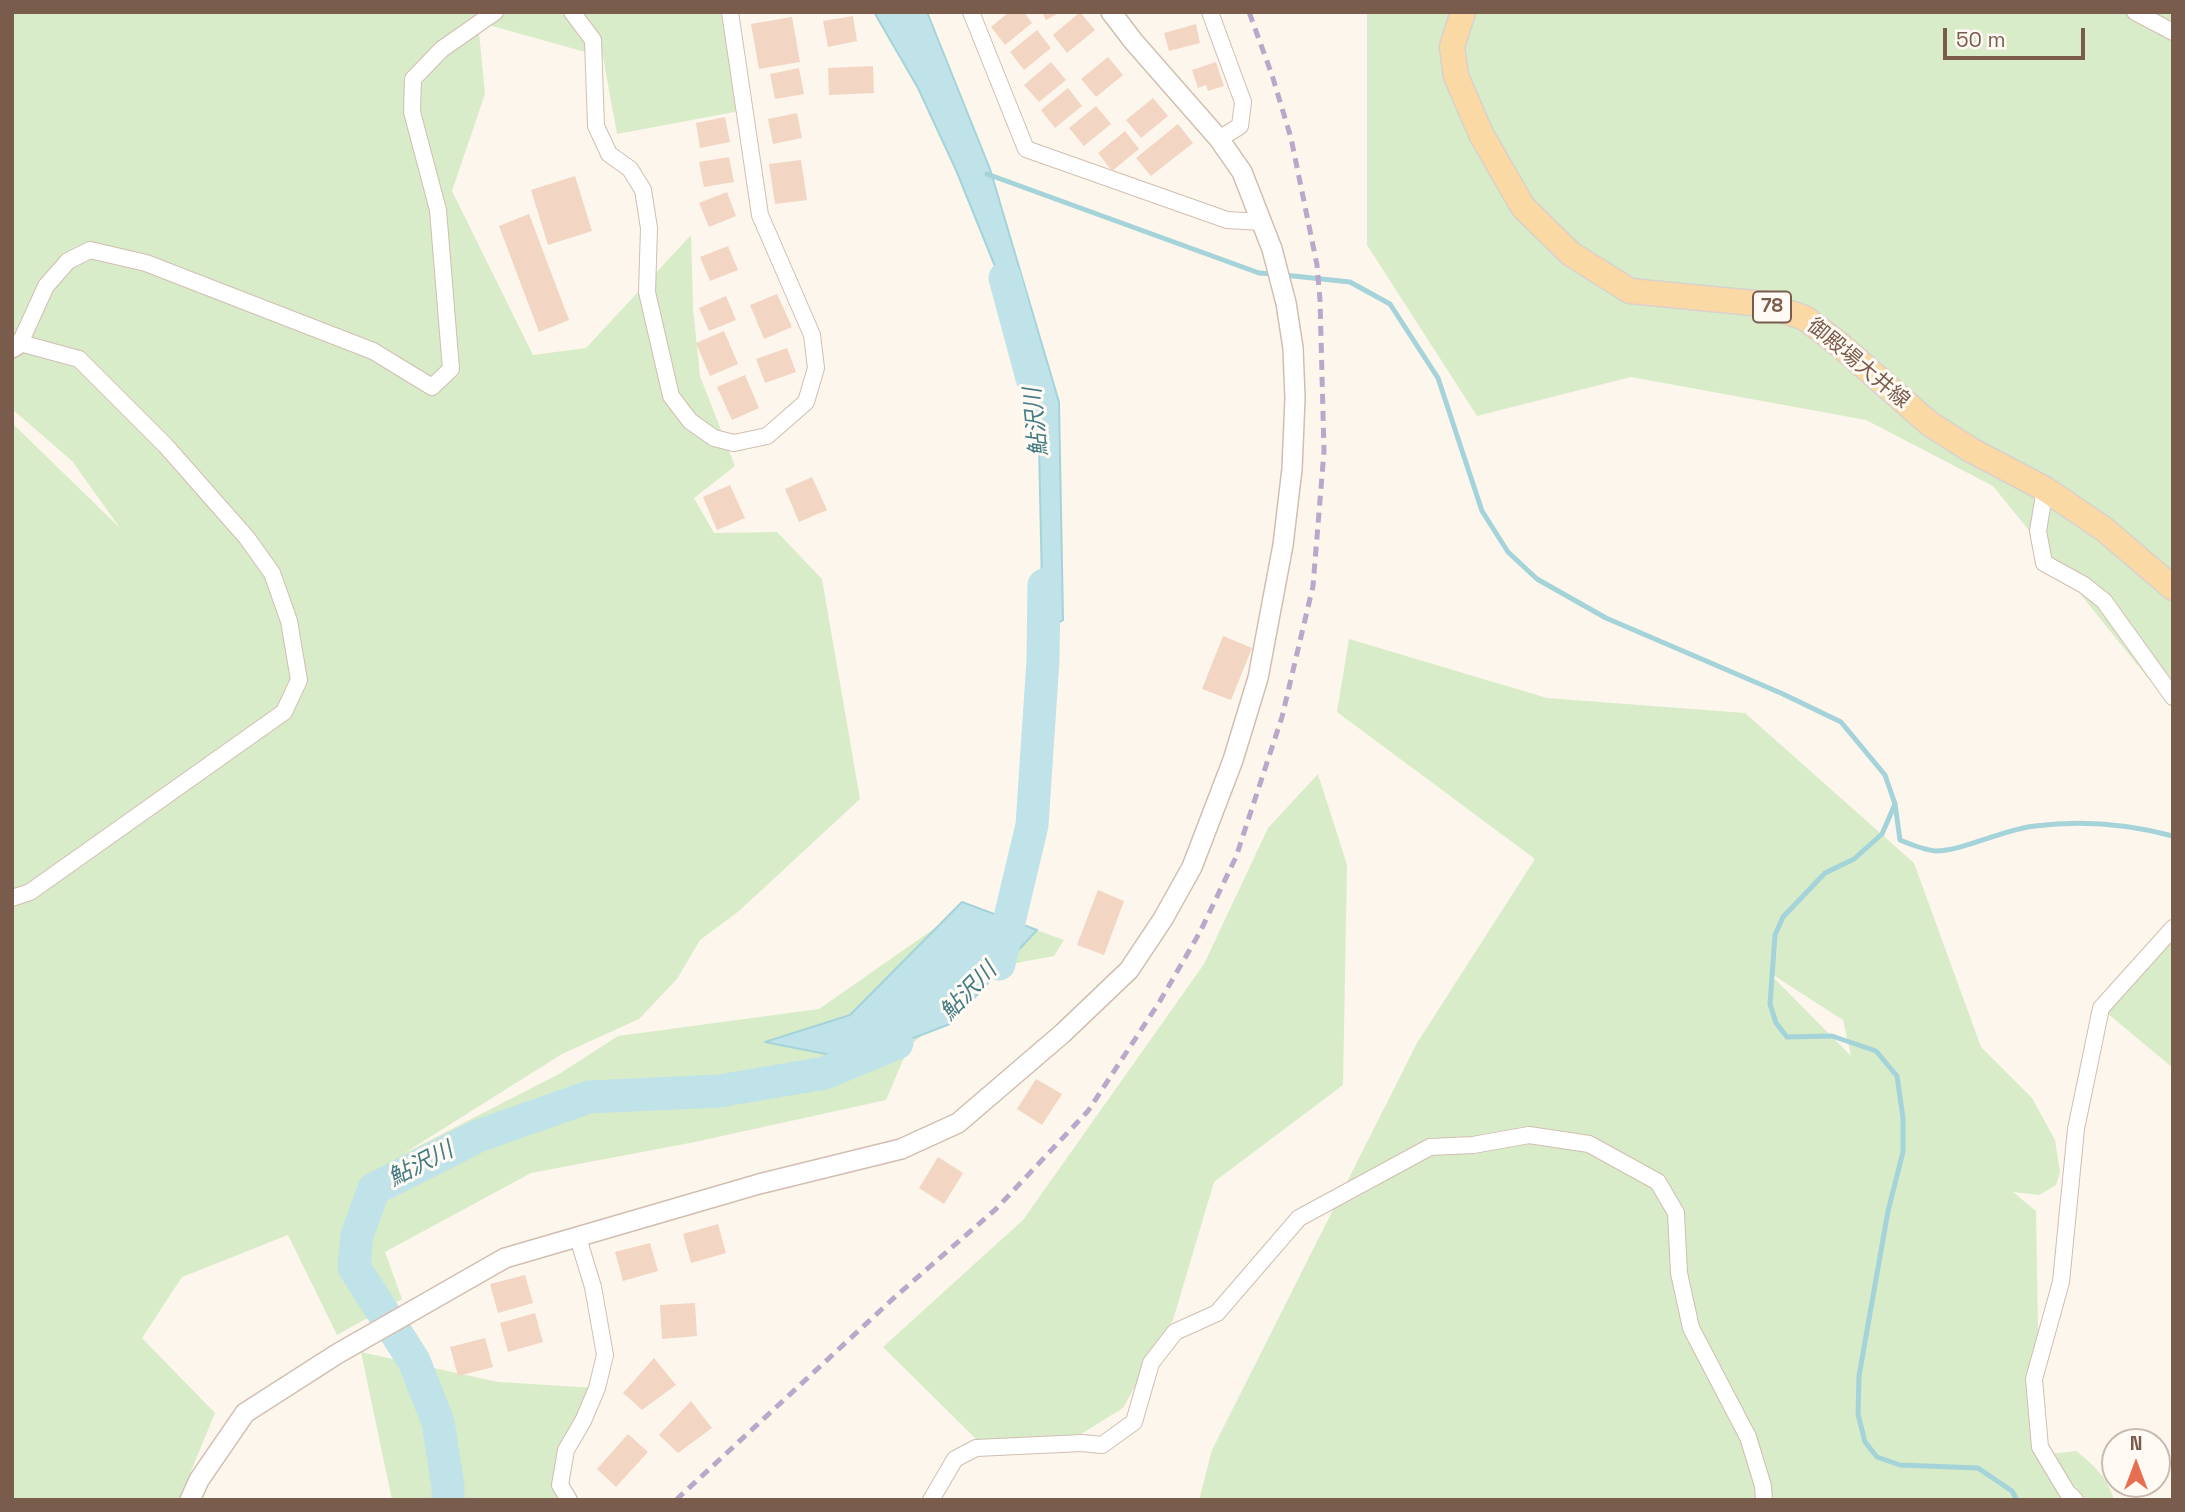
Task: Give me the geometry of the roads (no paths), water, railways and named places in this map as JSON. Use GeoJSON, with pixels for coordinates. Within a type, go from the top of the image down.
{"type":"FeatureCollection","features":[{"type":"Feature","properties":{"kind":"main road","name":"御殿場大井線"},"geometry":{"type":"LineString","coordinates":[[1463,12],[1452,47],[1456,76],[1481,134],[1523,207],[1571,254],[1630,291],[1763,304],[1805,318],[1930,424],[1971,450],[2046,489],[2104,529],[2173,588]]}},
{"type":"Feature","properties":{"kind":"street"},"geometry":{"type":"LineString","coordinates":[[12,898],[30,892],[284,712],[299,680],[289,621],[272,573],[247,538],[166,446],[79,359],[16,345],[46,286],[68,261],[90,250],[146,263],[373,351],[432,387],[451,369],[438,210],[412,113],[413,79],[442,49],[495,12]]}},
{"type":"Feature","properties":{"kind":"street"},"geometry":{"type":"LineString","coordinates":[[572,12],[593,40],[596,126],[610,155],[630,169],[643,190],[649,228],[648,292],[671,396],[690,421],[714,438],[734,443],[767,436],[806,402],[816,368],[813,335],[760,215],[730,12]]}},
{"type":"Feature","properties":{"kind":"street"},"geometry":{"type":"LineString","coordinates":[[971,12],[1026,149],[1227,220],[1262,222]]}},
{"type":"Feature","properties":{"kind":"street"},"geometry":{"type":"LineString","coordinates":[[190,1500],[199,1480],[244,1413],[337,1354],[505,1258],[759,1184],[901,1149],[958,1123],[1063,1033],[1129,970],[1163,919],[1192,867],[1233,760],[1258,678],[1283,545],[1292,469],[1295,398],[1293,348],[1286,303],[1272,248],[1242,172],[1219,139],[1111,12]]}},
{"type":"Feature","properties":{"kind":"street"},"geometry":{"type":"LineString","coordinates":[[1210,12],[1243,102],[1240,126],[1219,139]]}},
{"type":"Feature","properties":{"kind":"street"},"geometry":{"type":"LineString","coordinates":[[2135,12],[2173,32]]}},
{"type":"Feature","properties":{"kind":"street"},"geometry":{"type":"LineString","coordinates":[[2046,489],[2038,531],[2044,563],[2084,585],[2104,601],[2173,697]]}},
{"type":"Feature","properties":{"kind":"street"},"geometry":{"type":"LineString","coordinates":[[2075,1500],[2067,1492],[2040,1447],[2034,1379],[2062,1282],[2076,1129],[2101,1008],[2173,928]]}},
{"type":"Feature","properties":{"kind":"street"},"geometry":{"type":"LineString","coordinates":[[931,1500],[955,1459],[976,1448],[1082,1443],[1102,1445],[1135,1422],[1151,1363],[1175,1332],[1217,1313],[1299,1217],[1430,1147],[1474,1145],[1529,1135],[1589,1144],[1658,1182],[1676,1213],[1679,1273],[1691,1328],[1748,1437],[1763,1486],[1764,1500]]}},
{"type":"Feature","properties":{"kind":"street"},"geometry":{"type":"LineString","coordinates":[[569,1500],[560,1485],[566,1450],[583,1421],[597,1388],[605,1355],[593,1287],[578,1238]]}},
{"type":"Feature","properties":{"kind":"water"},"geometry":{"type":"Polygon","coordinates":[[[874,12],[927,12],[990,169],[1059,402],[1063,620],[1043,631],[1039,446],[1020,328],[956,170],[918,88],[874,12]]]}},
{"type":"Feature","properties":{"kind":"water"},"geometry":{"type":"Polygon","coordinates":[[[962,902],[1037,930],[950,1024],[856,1060],[765,1042],[850,1015],[962,902]]]}},
{"type":"Feature","properties":{"kind":"waterway"},"geometry":{"type":"LineString","coordinates":[[987,174],[1259,273],[1274,274]]}},
{"type":"Feature","properties":{"kind":"waterway"},"geometry":{"type":"LineString","coordinates":[[1284,275],[1350,282],[1390,304],[1438,378],[1482,511],[1508,552],[1537,579],[1606,618],[1783,694],[1841,722],[1885,775],[1895,804],[1900,840],[1927,850],[1947,850],[2023,828],[2070,823],[2122,826],[2173,836]]}},
{"type":"Feature","properties":{"kind":"waterway","name":"鮎沢川"},"geometry":{"type":"LineString","coordinates":[[1005,278],[1032,378]]}},
{"type":"Feature","properties":{"kind":"waterway","name":"鮎沢川"},"geometry":{"type":"LineString","coordinates":[[999,964],[1032,825],[1043,660],[1044,585]]}},
{"type":"Feature","properties":{"kind":"waterway"},"geometry":{"type":"LineString","coordinates":[[1895,804],[1882,834],[1854,859],[1825,873],[1783,917],[1775,935],[1770,1004],[1776,1023],[1787,1037],[1832,1036],[1876,1051],[1897,1076],[1903,1118],[1903,1152],[1888,1211],[1859,1376],[1858,1414],[1865,1442],[1877,1457],[1900,1465],[1978,1468],[2012,1491],[2017,1500]]}},
{"type":"Feature","properties":{"kind":"waterway","name":"鮎沢川"},"geometry":{"type":"LineString","coordinates":[[448,1500],[438,1422],[414,1361],[354,1267],[357,1235],[374,1189],[478,1136],[589,1097],[719,1091],[825,1073],[897,1043]]}},
{"type":"Feature","properties":{"kind":"railway"},"geometry":{"type":"LineString","coordinates":[[676,1500],[896,1296],[996,1209],[1088,1111],[1160,1001],[1200,932],[1236,857],[1282,717],[1313,586],[1324,451],[1317,265],[1291,138],[1249,12]]}}]}
